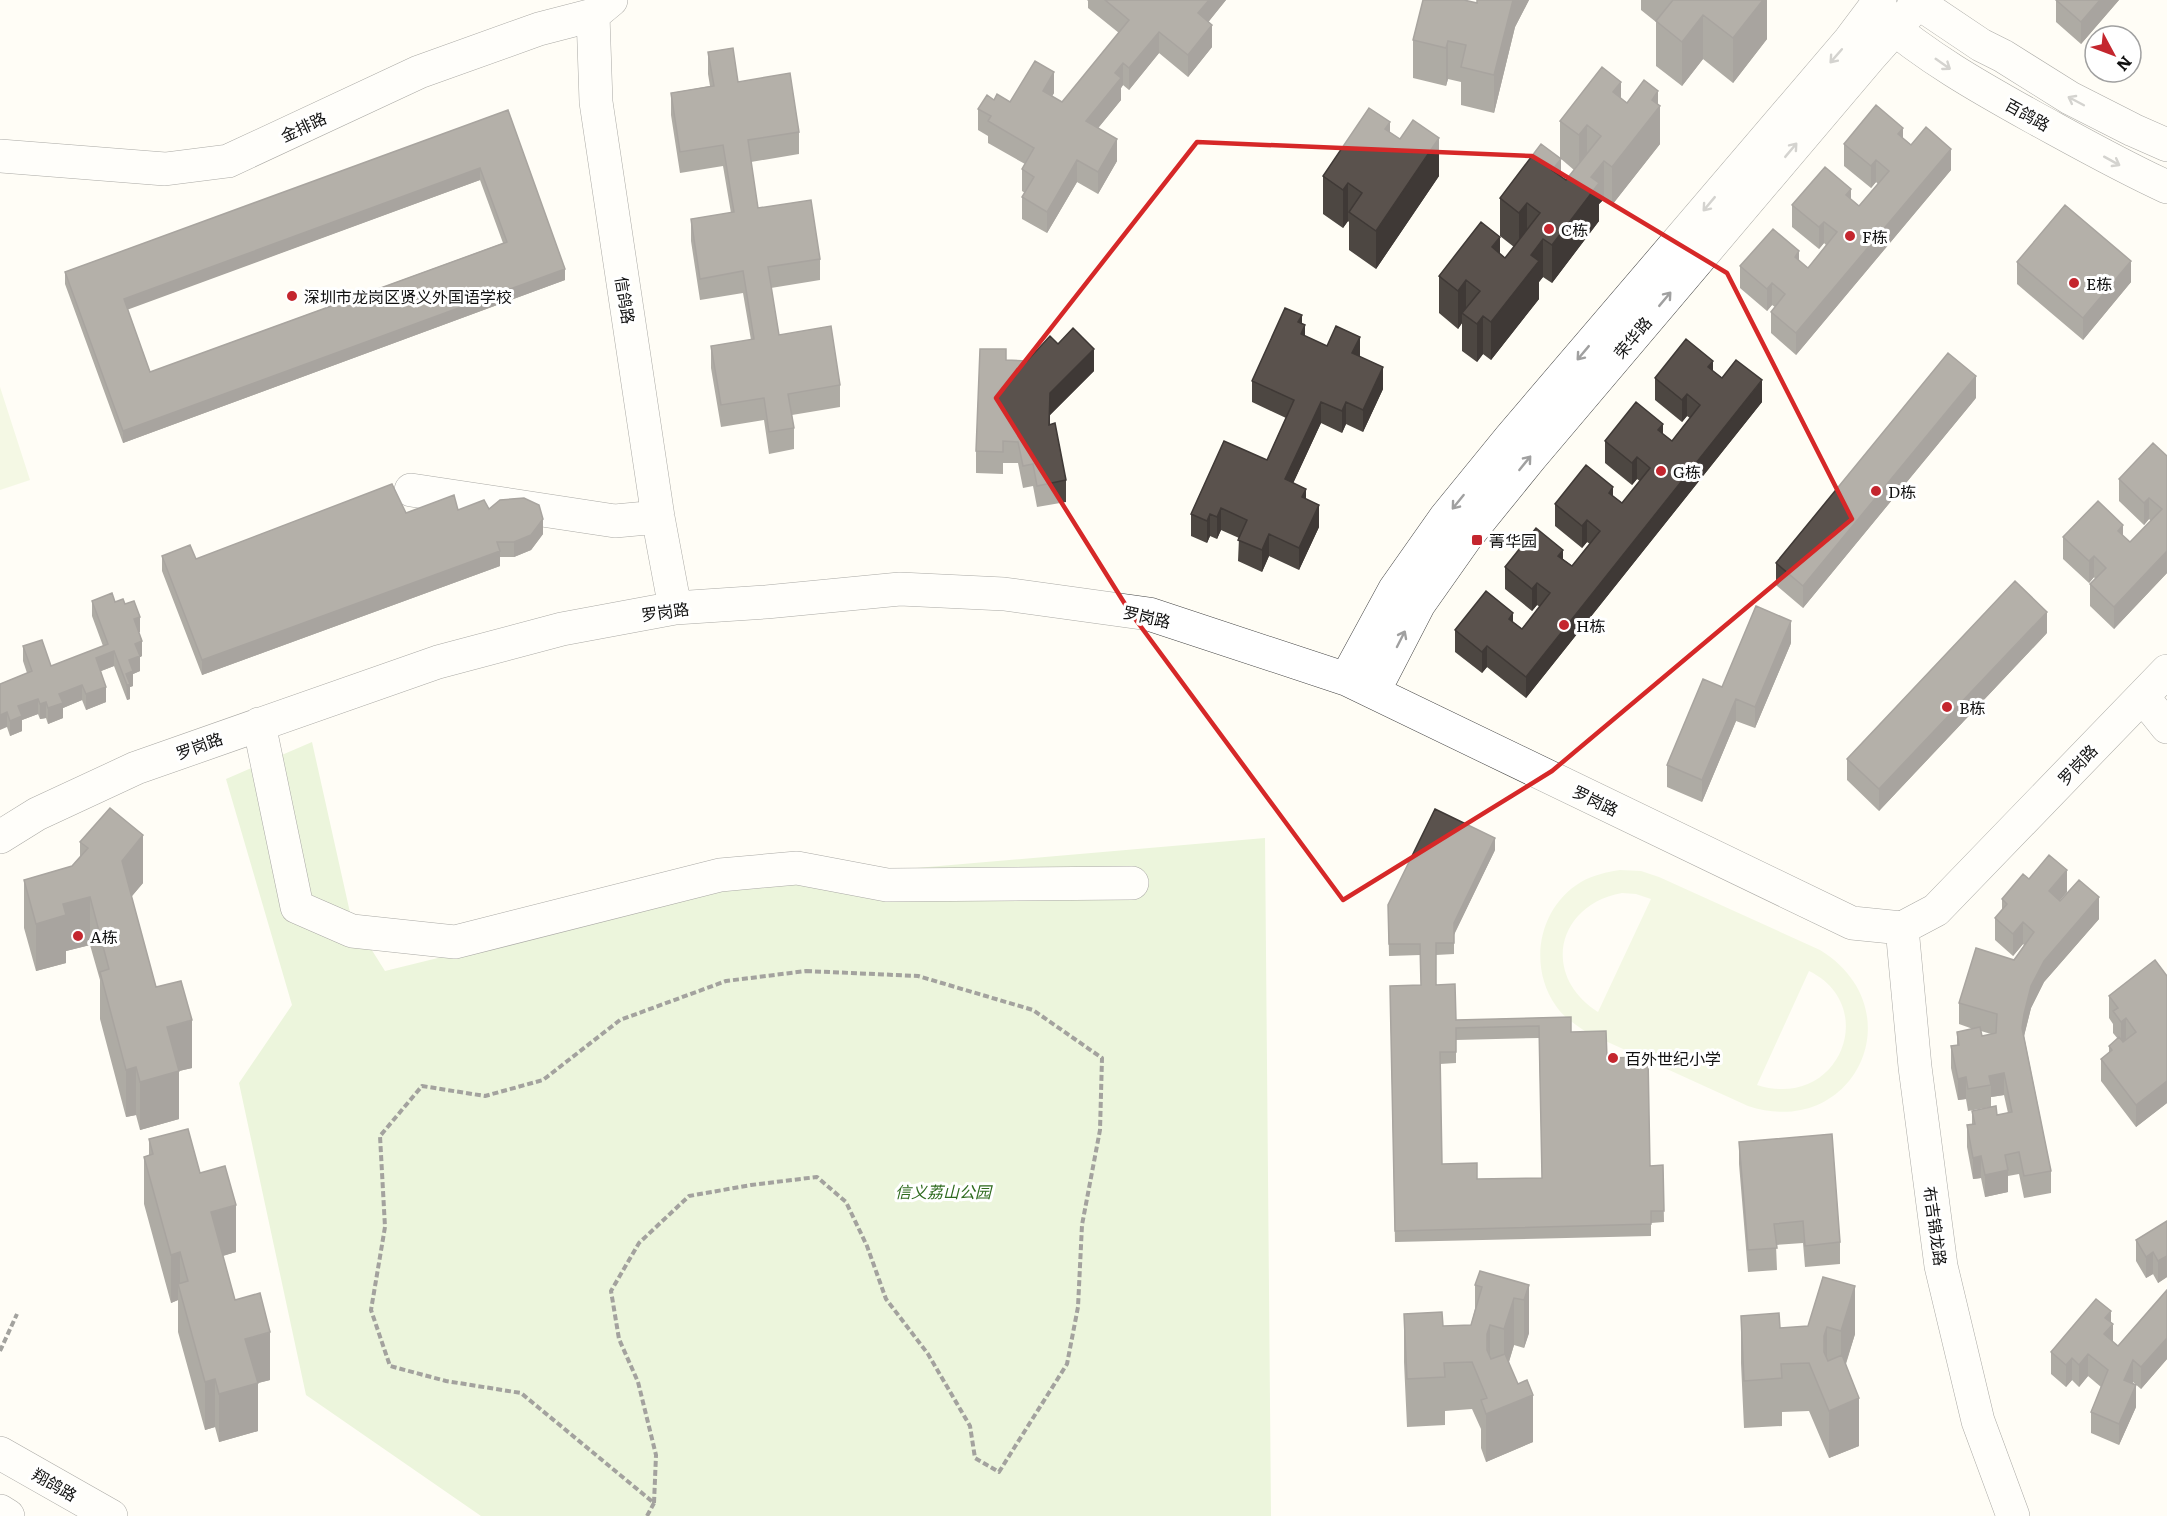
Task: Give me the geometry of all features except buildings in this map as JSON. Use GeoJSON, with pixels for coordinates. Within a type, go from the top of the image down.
{"type":"FeatureCollection","features":[{"type":"Feature","properties":{"kind":"street","name":"荣华路"},"geometry":{"type":"LineString","coordinates":[[1360,685],[1395,589],[1445,518],[1877,10],[1916,2]]}},
{"type":"Feature","properties":{"kind":"street"},"geometry":{"type":"LineString","coordinates":[[1916,2],[1981,45],[2070,98],[2167,145]]}},
{"type":"Feature","properties":{"kind":"street","name":"金排路"},"geometry":{"type":"LineString","coordinates":[[0,156],[165,169],[228,161],[419,72],[602,7]]}},
{"type":"Feature","properties":{"kind":"street","name":"信鸽路"},"geometry":{"type":"LineString","coordinates":[[602,7],[596,102],[658,517],[675,608]]}},
{"type":"Feature","properties":{"kind":"street","name":"百鸽路"},"geometry":{"type":"LineString","coordinates":[[1877,10],[1959,75],[2127,169],[2167,187]]}},
{"type":"Feature","properties":{"kind":"street"},"geometry":{"type":"LineString","coordinates":[[411,490],[615,521],[658,517]]}},
{"type":"Feature","properties":{"kind":"street","name":"罗岗路"},"geometry":{"type":"LineString","coordinates":[[0,837],[37,814],[136,768],[438,662],[562,629],[675,608],[900,589],[1004,594],[1149,614],[1360,685],[1852,923],[1902,928],[1936,910],[2167,671]]}},
{"type":"Feature","properties":{"kind":"street"},"geometry":{"type":"LineString","coordinates":[[2143,697],[2167,727]]}},
{"type":"Feature","properties":{"kind":"street"},"geometry":{"type":"LineString","coordinates":[[259,724],[297,907],[352,931],[454,942],[720,875],[797,868],[887,885],[1132,883]]}},
{"type":"Feature","properties":{"kind":"street","name":"布吉锦龙路"},"geometry":{"type":"LineString","coordinates":[[1902,928],[1915,1067],[1941,1266],[1978,1421],[2013,1516]]}},
{"type":"Feature","properties":{"kind":"street","name":"翔鸽路"},"geometry":{"type":"LineString","coordinates":[[0,1453],[111,1516]]}},
{"type":"Feature","properties":{"kind":"street"},"geometry":{"type":"LineString","coordinates":[[0,1511],[8,1516]]}},
{"type":"Feature","properties":{"kind":"path"},"geometry":{"type":"LineString","coordinates":[[647,1516],[654,1503],[656,1455],[639,1382],[619,1339],[611,1291],[639,1243],[690,1196],[751,1185],[817,1177],[846,1202],[867,1246],[886,1299],[928,1354],[970,1426],[975,1458],[999,1472],[1068,1364],[1078,1307],[1082,1225],[1100,1130],[1102,1058],[1033,1010],[918,976],[806,971],[726,981],[620,1020],[543,1080],[485,1096],[422,1086],[380,1136],[385,1227],[371,1310],[390,1366],[446,1381],[521,1393],[654,1503]]}},
{"type":"Feature","properties":{"kind":"path"},"geometry":{"type":"LineString","coordinates":[[0,1351],[17,1314]]}},
{"type":"Feature","properties":{"kind":"highlighted area"},"geometry":{"type":"Polygon","coordinates":[[[1197,142],[1532,156],[1727,273],[1852,519],[1552,771],[1343,900],[1130,612],[996,398],[1197,142]]]}},
{"type":"Feature","properties":{"kind":"green space"},"geometry":{"type":"Polygon","coordinates":[[[0,387],[30,480],[0,490],[0,387]]]}},
{"type":"Feature","properties":{"kind":"green space","name":"信义荔山公园"},"geometry":{"type":"Polygon","coordinates":[[[312,742],[351,917],[385,971],[742,883],[1265,838],[1271,1516],[481,1516],[306,1395],[239,1083],[292,1005],[226,779],[312,742]]]}},
{"type":"Feature","properties":{"kind":"green space"},"geometry":{"type":"Polygon","coordinates":[[[1620,870],[1641,871],[1659,877],[1820,950],[1849,975],[1864,1004],[1868,1035],[1860,1063],[1843,1088],[1818,1105],[1786,1112],[1748,1106],[1588,1033],[1570,1021],[1556,1006],[1547,990],[1542,973],[1540,956],[1547,922],[1566,893],[1581,882],[1620,870]],[[1622,893],[1600,900],[1582,912],[1570,926],[1564,943],[1563,962],[1568,980],[1580,997],[1598,1012],[1651,899],[1636,894],[1622,893]],[[1809,971],[1757,1085],[1786,1089],[1810,1083],[1828,1070],[1841,1051],[1846,1029],[1843,1007],[1831,987],[1809,971]]]}},
{"type":"Feature","properties":{"kind":"place","name":"C栋"},"geometry":{"type":"Point","coordinates":[1549,229]}},
{"type":"Feature","properties":{"kind":"place","name":"F栋"},"geometry":{"type":"Point","coordinates":[1850,236]}},
{"type":"Feature","properties":{"kind":"place","name":"E栋"},"geometry":{"type":"Point","coordinates":[2074,283]}},
{"type":"Feature","properties":{"kind":"place","name":"深圳市龙岗区贤义外国语学校"},"geometry":{"type":"Point","coordinates":[292,296]}},
{"type":"Feature","properties":{"kind":"place","name":"G栋"},"geometry":{"type":"Point","coordinates":[1661,471]}},
{"type":"Feature","properties":{"kind":"place","name":"D栋"},"geometry":{"type":"Point","coordinates":[1876,491]}},
{"type":"Feature","properties":{"kind":"place","name":"菁华园"},"geometry":{"type":"Point","coordinates":[1477,540]}},
{"type":"Feature","properties":{"kind":"place","name":"H栋"},"geometry":{"type":"Point","coordinates":[1564,625]}},
{"type":"Feature","properties":{"kind":"place","name":"B栋"},"geometry":{"type":"Point","coordinates":[1947,707]}},
{"type":"Feature","properties":{"kind":"place","name":"A栋"},"geometry":{"type":"Point","coordinates":[78,936]}},
{"type":"Feature","properties":{"kind":"place","name":"百外世纪小学"},"geometry":{"type":"Point","coordinates":[1613,1058]}}]}
